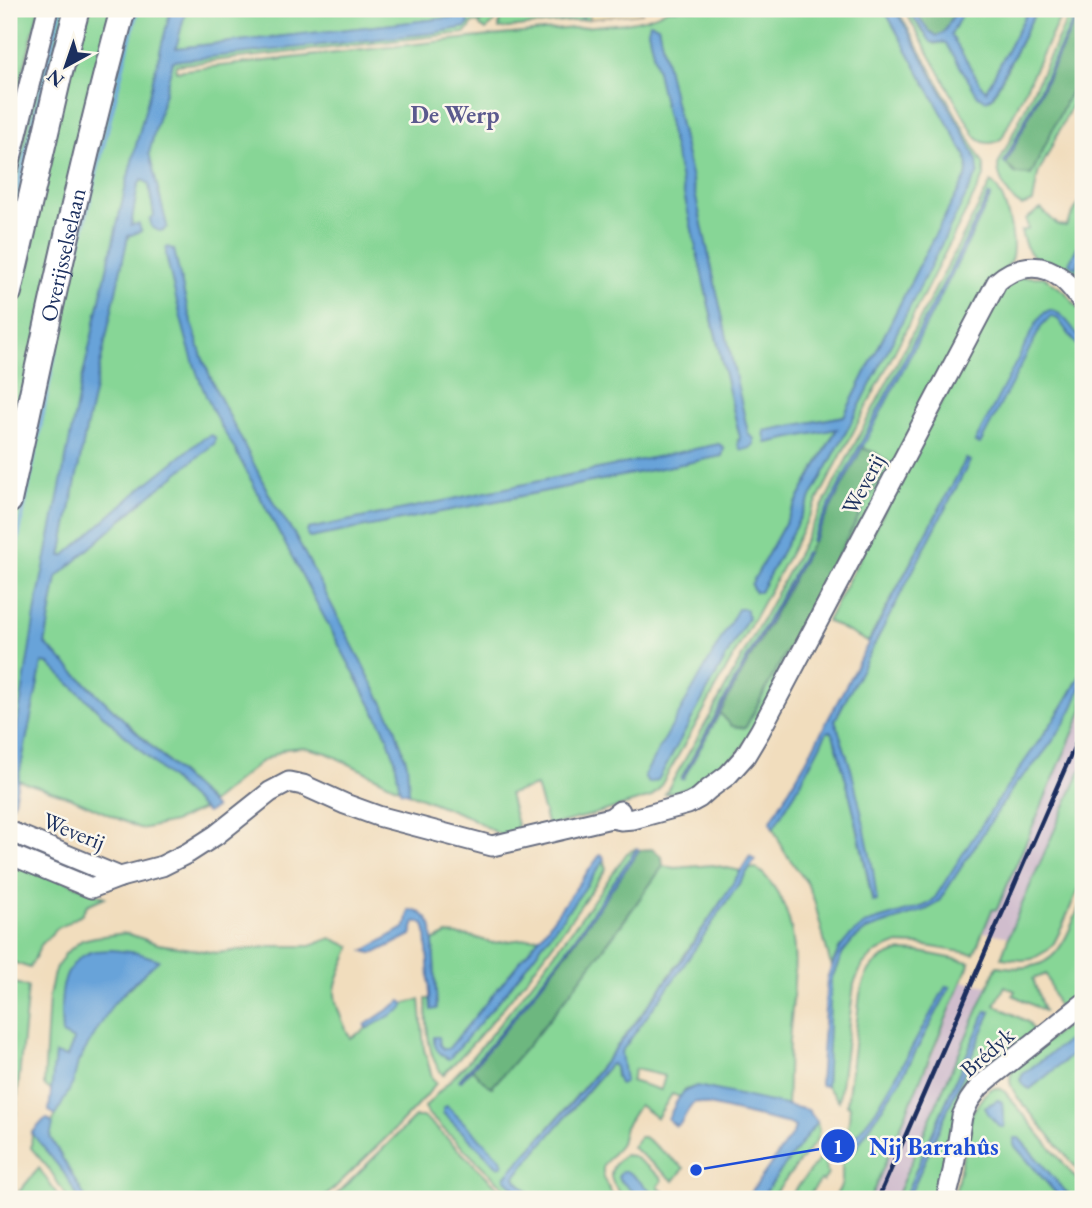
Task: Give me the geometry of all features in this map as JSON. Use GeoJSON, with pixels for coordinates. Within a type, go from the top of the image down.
{"type":"FeatureCollection","features":[{"type":"Feature","properties":{"kind":"main road","name":"Overijsselselaan"},"geometry":{"type":"LineString","coordinates":[[9,292],[77,9]]}},
{"type":"Feature","properties":{"kind":"main road","name":"Overijsselselaan"},"geometry":{"type":"LineString","coordinates":[[9,501],[42,346],[123,9]]}},
{"type":"Feature","properties":{"kind":"street"},"geometry":{"type":"LineString","coordinates":[[9,166],[48,9]]}},
{"type":"Feature","properties":{"kind":"street","name":"Weverij"},"geometry":{"type":"LineString","coordinates":[[9,854],[91,888],[162,866],[188,853],[216,835],[270,792],[289,782],[303,785],[378,816],[492,846],[611,818],[632,819],[688,804],[728,775],[745,756],[760,732],[993,288],[1009,273],[1024,267],[1047,269],[1061,277],[1083,302]]}},
{"type":"Feature","properties":{"kind":"street","name":"Weverij"},"geometry":{"type":"LineString","coordinates":[[9,831],[120,877]]}},
{"type":"Feature","properties":{"kind":"street","name":"Brédyk"},"geometry":{"type":"LineString","coordinates":[[946,1199],[962,1116],[969,1101],[979,1087],[1083,1004]]}},
{"type":"Feature","properties":{"kind":"shaded area"},"geometry":{"type":"Polygon","coordinates":[[[1083,710],[1083,765],[1010,937],[984,932],[992,909],[997,909],[1083,710]]]}},
{"type":"Feature","properties":{"kind":"shaded area"},"geometry":{"type":"Polygon","coordinates":[[[962,981],[988,986],[895,1199],[870,1199],[936,1046],[962,981]]]}},
{"type":"Feature","properties":{"kind":"green space"},"geometry":{"type":"Polygon","coordinates":[[[9,9],[39,9],[9,127],[9,9]]]}},
{"type":"Feature","properties":{"kind":"green space"},"geometry":{"type":"Polygon","coordinates":[[[55,9],[70,9],[9,260],[9,202],[55,9]]]}},
{"type":"Feature","properties":{"kind":"green space"},"geometry":{"type":"Polygon","coordinates":[[[85,9],[114,9],[9,466],[9,323],[44,167],[85,9]]]}},
{"type":"Feature","properties":{"kind":"green space"},"geometry":{"type":"Polygon","coordinates":[[[130,9],[171,9],[127,181],[79,393],[9,777],[9,541],[39,392],[130,9]]]}},
{"type":"Feature","properties":{"kind":"green space"},"geometry":{"type":"Polygon","coordinates":[[[186,9],[482,9],[481,21],[489,16],[490,9],[495,9],[494,22],[486,30],[479,22],[472,23],[464,33],[176,65],[176,71],[625,23],[652,17],[668,9],[884,9],[966,156],[966,177],[844,416],[764,431],[767,443],[837,428],[751,585],[755,592],[760,592],[853,419],[977,161],[894,9],[897,9],[984,165],[984,176],[789,555],[703,712],[659,789],[651,797],[548,826],[536,786],[509,794],[519,832],[502,836],[469,817],[409,793],[407,764],[394,725],[296,537],[274,504],[215,388],[202,357],[187,307],[174,250],[166,255],[189,347],[225,432],[386,733],[395,759],[400,789],[327,753],[304,747],[285,749],[259,763],[211,803],[45,644],[57,577],[143,501],[61,556],[128,236],[141,231],[131,225],[138,185],[142,180],[149,185],[154,215],[167,226],[149,153],[173,60],[432,33],[466,27],[469,23],[465,16],[176,48],[186,9]],[[658,26],[648,30],[740,438],[738,440],[754,439],[748,433],[658,26]],[[719,444],[308,529],[310,538],[722,456],[724,448],[719,444]],[[748,617],[674,725],[645,774],[707,691],[748,617]]]}},
{"type":"Feature","properties":{"kind":"green space"},"geometry":{"type":"Polygon","coordinates":[[[500,9],[578,9],[581,18],[584,17],[583,9],[589,9],[590,19],[499,29],[500,9]]]}},
{"type":"Feature","properties":{"kind":"green space"},"geometry":{"type":"Polygon","coordinates":[[[904,9],[908,9],[934,44],[946,42],[978,96],[990,99],[1037,9],[1064,9],[1002,138],[988,143],[975,136],[904,9]]]}},
{"type":"Feature","properties":{"kind":"green space"},"geometry":{"type":"Polygon","coordinates":[[[913,9],[957,9],[944,32],[937,36],[929,31],[913,9]]]}},
{"type":"Feature","properties":{"kind":"green space"},"geometry":{"type":"Polygon","coordinates":[[[964,9],[1029,9],[986,91],[951,35],[964,9]]]}},
{"type":"Feature","properties":{"kind":"green space"},"geometry":{"type":"Polygon","coordinates":[[[1072,9],[1079,9],[1004,162],[1016,174],[1031,175],[1083,65],[1083,82],[1038,174],[1033,202],[1022,206],[1005,189],[998,165],[1072,9]]]}},
{"type":"Feature","properties":{"kind":"green space"},"geometry":{"type":"Polygon","coordinates":[[[1081,9],[1083,65],[1031,175],[1016,174],[1006,164],[1081,9]]]}},
{"type":"Feature","properties":{"kind":"green space"},"geometry":{"type":"Polygon","coordinates":[[[991,182],[1006,207],[1013,242],[1011,260],[747,741],[730,761],[712,776],[691,787],[665,794],[795,559],[991,182]],[[989,195],[807,553],[681,778],[683,779],[720,713],[732,726],[746,727],[887,462],[876,453],[862,448],[991,196],[989,195]]]}},
{"type":"Feature","properties":{"kind":"green space"},"geometry":{"type":"Polygon","coordinates":[[[1083,195],[1083,236],[1070,262],[1076,268],[1083,254],[1083,277],[1077,271],[1069,273],[1034,257],[1027,249],[1021,231],[1028,229],[1026,219],[1041,209],[1058,225],[1066,226],[1083,195]]]}},
{"type":"Feature","properties":{"kind":"green space"},"geometry":{"type":"Polygon","coordinates":[[[1017,277],[1044,277],[1065,292],[1083,314],[1083,344],[1069,324],[1055,311],[1042,314],[979,444],[1042,325],[1051,316],[1058,319],[1083,353],[1083,669],[1058,714],[935,898],[924,906],[865,924],[840,947],[831,966],[807,883],[784,851],[773,828],[830,731],[850,796],[872,901],[873,870],[851,769],[835,720],[970,461],[966,459],[868,642],[827,621],[1000,290],[1017,277]]]}},
{"type":"Feature","properties":{"kind":"green space"},"geometry":{"type":"Polygon","coordinates":[[[862,448],[876,453],[888,462],[745,728],[732,726],[720,713],[862,448]]]}},
{"type":"Feature","properties":{"kind":"green space"},"geometry":{"type":"Polygon","coordinates":[[[42,663],[49,664],[203,809],[174,822],[141,829],[72,798],[18,780],[42,663]]]}},
{"type":"Feature","properties":{"kind":"green space"},"geometry":{"type":"Polygon","coordinates":[[[1083,683],[1083,710],[997,909],[992,910],[974,954],[896,944],[878,951],[863,964],[854,984],[839,1101],[826,1086],[831,980],[843,952],[866,930],[925,910],[939,901],[1016,783],[1036,762],[1054,736],[1083,683]]]}},
{"type":"Feature","properties":{"kind":"green space"},"geometry":{"type":"Polygon","coordinates":[[[1083,765],[1083,878],[1062,927],[1048,950],[1032,959],[1001,958],[1015,920],[1083,765]]]}},
{"type":"Feature","properties":{"kind":"green space"},"geometry":{"type":"Polygon","coordinates":[[[637,848],[565,952],[459,1080],[472,1069],[492,1087],[546,1024],[663,866],[675,868],[713,865],[741,871],[625,1036],[506,1176],[526,1199],[516,1199],[428,1114],[425,1107],[487,1039],[549,961],[627,853],[637,848]]]}},
{"type":"Feature","properties":{"kind":"green space"},"geometry":{"type":"Polygon","coordinates":[[[653,849],[662,857],[663,866],[622,923],[515,1061],[492,1087],[483,1081],[472,1069],[567,953],[639,850],[653,849]]]}},
{"type":"Feature","properties":{"kind":"green space"},"geometry":{"type":"Polygon","coordinates":[[[9,858],[105,897],[87,905],[81,915],[55,930],[41,945],[30,968],[9,961],[9,858]]]}},
{"type":"Feature","properties":{"kind":"green space"},"geometry":{"type":"Polygon","coordinates":[[[604,860],[606,869],[549,949],[487,1027],[443,1075],[433,1058],[427,1029],[426,999],[431,999],[431,1009],[437,1009],[433,941],[447,934],[470,936],[493,943],[540,937],[448,1049],[443,1049],[434,1037],[446,1058],[507,991],[604,860]]]}},
{"type":"Feature","properties":{"kind":"green space"},"geometry":{"type":"Polygon","coordinates":[[[756,868],[770,882],[785,909],[791,927],[795,965],[787,1106],[697,1086],[685,1090],[680,1097],[672,1094],[657,1118],[639,1105],[625,1127],[621,1143],[603,1166],[603,1178],[615,1199],[535,1199],[515,1176],[612,1064],[616,1078],[621,1052],[749,869],[756,868]],[[635,1069],[631,1081],[661,1090],[665,1076],[635,1069]]]}},
{"type":"Feature","properties":{"kind":"green space"},"geometry":{"type":"Polygon","coordinates":[[[1083,898],[1083,997],[1061,1016],[1046,974],[1033,979],[1044,1011],[1013,995],[1015,991],[1005,986],[995,1005],[1028,1022],[1036,1035],[977,1081],[939,1199],[895,1199],[997,966],[1017,968],[1045,961],[1063,943],[1083,898]],[[986,1011],[906,1193],[910,1194],[991,1012],[986,1011]]]}},
{"type":"Feature","properties":{"kind":"green space"},"geometry":{"type":"Polygon","coordinates":[[[126,933],[158,944],[217,953],[275,946],[310,946],[331,938],[351,947],[335,990],[338,1008],[350,1038],[401,1009],[405,1004],[420,999],[424,1049],[436,1083],[393,1131],[323,1199],[86,1199],[50,1137],[52,1123],[72,1083],[78,1062],[113,1004],[158,960],[155,959],[74,1040],[67,1057],[55,1054],[52,1091],[44,1085],[49,997],[54,972],[65,954],[82,940],[126,933]]]}},
{"type":"Feature","properties":{"kind":"green space"},"geometry":{"type":"Polygon","coordinates":[[[901,951],[970,962],[870,1199],[834,1199],[842,1184],[842,1163],[854,1151],[900,1081],[950,987],[946,987],[876,1110],[841,1156],[849,1118],[850,1106],[847,1105],[860,994],[873,965],[884,957],[901,951]]]}},
{"type":"Feature","properties":{"kind":"green space"},"geometry":{"type":"Polygon","coordinates":[[[9,981],[28,987],[14,1125],[9,1128],[9,981]]]}},
{"type":"Feature","properties":{"kind":"green space"},"geometry":{"type":"Polygon","coordinates":[[[1083,1013],[1083,1033],[1078,1033],[1030,1089],[1083,1046],[1083,1176],[1018,1098],[1010,1080],[1013,1068],[1083,1013]]]}},
{"type":"Feature","properties":{"kind":"green space"},"geometry":{"type":"Polygon","coordinates":[[[995,1088],[1005,1092],[1083,1187],[1083,1199],[1072,1199],[1019,1138],[1014,1139],[1014,1145],[1061,1199],[954,1199],[972,1113],[984,1095],[995,1088]]]}},
{"type":"Feature","properties":{"kind":"green space"},"geometry":{"type":"Polygon","coordinates":[[[415,1117],[422,1117],[430,1122],[510,1199],[496,1199],[490,1195],[483,1199],[332,1199],[415,1117]]]}},
{"type":"Feature","properties":{"kind":"green space"},"geometry":{"type":"Polygon","coordinates":[[[817,1122],[819,1131],[816,1141],[770,1199],[760,1199],[817,1122]]]}},
{"type":"Feature","properties":{"kind":"green space"},"geometry":{"type":"Polygon","coordinates":[[[32,1133],[64,1173],[79,1199],[68,1199],[50,1170],[31,1148],[32,1133]]]}},
{"type":"Feature","properties":{"kind":"green space"},"geometry":{"type":"Polygon","coordinates":[[[640,1137],[644,1137],[684,1168],[674,1181],[632,1147],[640,1137]]]}},
{"type":"Feature","properties":{"kind":"green space"},"geometry":{"type":"Polygon","coordinates":[[[828,1148],[825,1161],[828,1175],[806,1199],[788,1199],[828,1148]]]}},
{"type":"Feature","properties":{"kind":"green space"},"geometry":{"type":"Polygon","coordinates":[[[624,1155],[633,1156],[661,1177],[662,1181],[658,1187],[668,1199],[660,1199],[631,1174],[619,1179],[641,1199],[626,1199],[611,1177],[613,1166],[624,1155]]]}},
{"type":"Feature","properties":{"kind":"green space"},"geometry":{"type":"Polygon","coordinates":[[[39,1168],[60,1199],[21,1199],[18,1193],[39,1168]]]}},
{"type":"Feature","properties":{"kind":"sand"},"geometry":{"type":"Polygon","coordinates":[[[589,9],[641,9],[642,13],[590,19],[589,9]]]}},
{"type":"Feature","properties":{"kind":"water"},"geometry":{"type":"Polygon","coordinates":[[[171,9],[186,9],[176,48],[465,16],[469,23],[466,27],[432,33],[173,61],[149,153],[167,226],[159,231],[152,227],[150,220],[154,215],[149,185],[142,180],[138,185],[131,225],[139,224],[141,231],[128,236],[61,556],[202,439],[211,435],[215,437],[215,443],[143,501],[57,577],[45,644],[215,808],[207,813],[49,664],[42,663],[13,805],[9,803],[9,777],[37,602],[79,393],[127,181],[171,9]]]}},
{"type":"Feature","properties":{"kind":"water"},"geometry":{"type":"Polygon","coordinates":[[[884,9],[894,9],[905,26],[965,136],[977,161],[978,172],[853,419],[760,592],[755,592],[751,585],[837,429],[766,443],[764,431],[844,416],[966,177],[966,156],[884,9]]]}},
{"type":"Feature","properties":{"kind":"water"},"geometry":{"type":"Polygon","coordinates":[[[908,9],[913,9],[929,31],[937,36],[944,32],[957,9],[964,9],[951,35],[986,91],[1029,9],[1037,9],[992,97],[986,100],[978,96],[946,43],[931,42],[908,9]]]}},
{"type":"Feature","properties":{"kind":"water"},"geometry":{"type":"Polygon","coordinates":[[[1081,9],[1006,164],[1004,163],[1081,9]]]}},
{"type":"Feature","properties":{"kind":"water"},"geometry":{"type":"Polygon","coordinates":[[[650,23],[658,26],[748,433],[754,439],[750,448],[743,450],[738,444],[740,437],[648,30],[650,23]]]}},
{"type":"Feature","properties":{"kind":"water"},"geometry":{"type":"Polygon","coordinates":[[[989,195],[991,196],[903,369],[813,541],[811,540],[989,195]]]}},
{"type":"Feature","properties":{"kind":"water"},"geometry":{"type":"Polygon","coordinates":[[[1083,236],[1083,254],[1075,268],[1069,263],[1083,236]]]}},
{"type":"Feature","properties":{"kind":"water"},"geometry":{"type":"Polygon","coordinates":[[[168,247],[174,250],[187,307],[202,357],[215,388],[274,504],[296,537],[394,725],[407,764],[409,793],[400,791],[395,759],[386,733],[208,400],[183,328],[166,255],[168,247]]]}},
{"type":"Feature","properties":{"kind":"water"},"geometry":{"type":"Polygon","coordinates":[[[1050,310],[1072,327],[1083,353],[1058,319],[1051,316],[1042,325],[980,444],[975,442],[1037,322],[1050,310]]]}},
{"type":"Feature","properties":{"kind":"water"},"geometry":{"type":"Polygon","coordinates":[[[719,444],[724,448],[722,456],[310,538],[307,534],[308,529],[719,444]]]}},
{"type":"Feature","properties":{"kind":"water"},"geometry":{"type":"Polygon","coordinates":[[[966,459],[970,461],[835,720],[861,811],[873,870],[877,901],[873,902],[850,796],[830,731],[773,828],[770,822],[806,761],[966,459]]]}},
{"type":"Feature","properties":{"kind":"water"},"geometry":{"type":"Polygon","coordinates":[[[805,552],[807,553],[681,779],[805,552]]]}},
{"type":"Feature","properties":{"kind":"water"},"geometry":{"type":"Polygon","coordinates":[[[738,609],[746,609],[748,617],[658,780],[649,783],[645,774],[738,609]]]}},
{"type":"Feature","properties":{"kind":"water"},"geometry":{"type":"Polygon","coordinates":[[[1083,669],[1076,699],[1060,731],[1016,783],[939,901],[925,910],[866,930],[843,952],[831,980],[826,1086],[820,1085],[827,978],[840,948],[865,924],[924,906],[935,898],[1064,705],[1083,669]]]}},
{"type":"Feature","properties":{"kind":"water"},"geometry":{"type":"Polygon","coordinates":[[[637,848],[639,850],[554,969],[485,1054],[461,1081],[459,1080],[565,952],[637,848]]]}},
{"type":"Feature","properties":{"kind":"water"},"geometry":{"type":"Polygon","coordinates":[[[600,855],[604,860],[507,991],[449,1059],[443,1055],[436,1047],[434,1037],[439,1037],[440,1045],[444,1049],[450,1047],[540,937],[600,855]]]}},
{"type":"Feature","properties":{"kind":"water"},"geometry":{"type":"Polygon","coordinates":[[[750,856],[755,860],[621,1052],[625,1081],[620,1084],[618,1082],[615,1067],[609,1065],[515,1176],[535,1199],[526,1199],[505,1179],[506,1176],[574,1100],[644,1012],[710,919],[750,856]]]}},
{"type":"Feature","properties":{"kind":"water"},"geometry":{"type":"Polygon","coordinates":[[[409,910],[423,915],[432,928],[437,1009],[431,1010],[426,931],[423,924],[415,922],[411,935],[375,953],[364,951],[404,928],[409,910]]]}},
{"type":"Feature","properties":{"kind":"water"},"geometry":{"type":"Polygon","coordinates":[[[93,951],[138,953],[159,960],[113,1004],[78,1062],[73,1083],[56,1115],[49,1111],[55,1054],[67,1057],[74,1040],[62,1034],[61,999],[66,976],[80,958],[93,951]]]}},
{"type":"Feature","properties":{"kind":"water"},"geometry":{"type":"Polygon","coordinates":[[[946,986],[950,987],[900,1081],[854,1151],[844,1160],[841,1156],[876,1110],[946,986]]]}},
{"type":"Feature","properties":{"kind":"water"},"geometry":{"type":"Polygon","coordinates":[[[401,1001],[405,1004],[402,1009],[368,1028],[365,1027],[365,1025],[401,1001]]]}},
{"type":"Feature","properties":{"kind":"water"},"geometry":{"type":"Polygon","coordinates":[[[986,1011],[991,1012],[910,1194],[906,1193],[986,1011]]]}},
{"type":"Feature","properties":{"kind":"water"},"geometry":{"type":"Polygon","coordinates":[[[1078,1033],[1083,1033],[1083,1046],[1030,1089],[1024,1086],[1020,1080],[1023,1074],[1078,1033]]]}},
{"type":"Feature","properties":{"kind":"water"},"geometry":{"type":"Polygon","coordinates":[[[697,1086],[808,1110],[817,1122],[760,1199],[746,1199],[795,1127],[696,1102],[676,1126],[668,1119],[676,1103],[681,1095],[697,1086]]]}},
{"type":"Feature","properties":{"kind":"water"},"geometry":{"type":"Polygon","coordinates":[[[998,1100],[1002,1102],[1004,1127],[1000,1127],[985,1107],[998,1100]]]}},
{"type":"Feature","properties":{"kind":"water"},"geometry":{"type":"Polygon","coordinates":[[[447,1106],[501,1159],[502,1166],[498,1167],[443,1113],[443,1108],[447,1106]]]}},
{"type":"Feature","properties":{"kind":"water"},"geometry":{"type":"Polygon","coordinates":[[[48,1119],[53,1124],[50,1137],[86,1199],[79,1199],[64,1173],[32,1133],[48,1119]]]}},
{"type":"Feature","properties":{"kind":"water"},"geometry":{"type":"Polygon","coordinates":[[[1014,1138],[1019,1138],[1072,1199],[1061,1199],[1014,1145],[1014,1138]]]}},
{"type":"Feature","properties":{"kind":"water"},"geometry":{"type":"Polygon","coordinates":[[[622,1171],[631,1174],[660,1199],[641,1199],[619,1179],[622,1171]]]}},
{"type":"Feature","properties":{"kind":"waterway"},"geometry":{"type":"LineString","coordinates":[[9,224],[61,9]]}},
{"type":"Feature","properties":{"kind":"waterway"},"geometry":{"type":"LineString","coordinates":[[9,582],[59,331],[137,9]]}},
{"type":"Feature","properties":{"kind":"railway"},"geometry":{"type":"LineString","coordinates":[[878,1199],[1083,727]]}},
{"type":"Feature","properties":{"kind":"place","name":"Nij Barrahûs"},"geometry":{"type":"Point","coordinates":[696,1170]}},
{"type":"Feature","properties":{"kind":"district","name":"De Werp"},"geometry":{"type":"Point","coordinates":[455,115]}}]}
